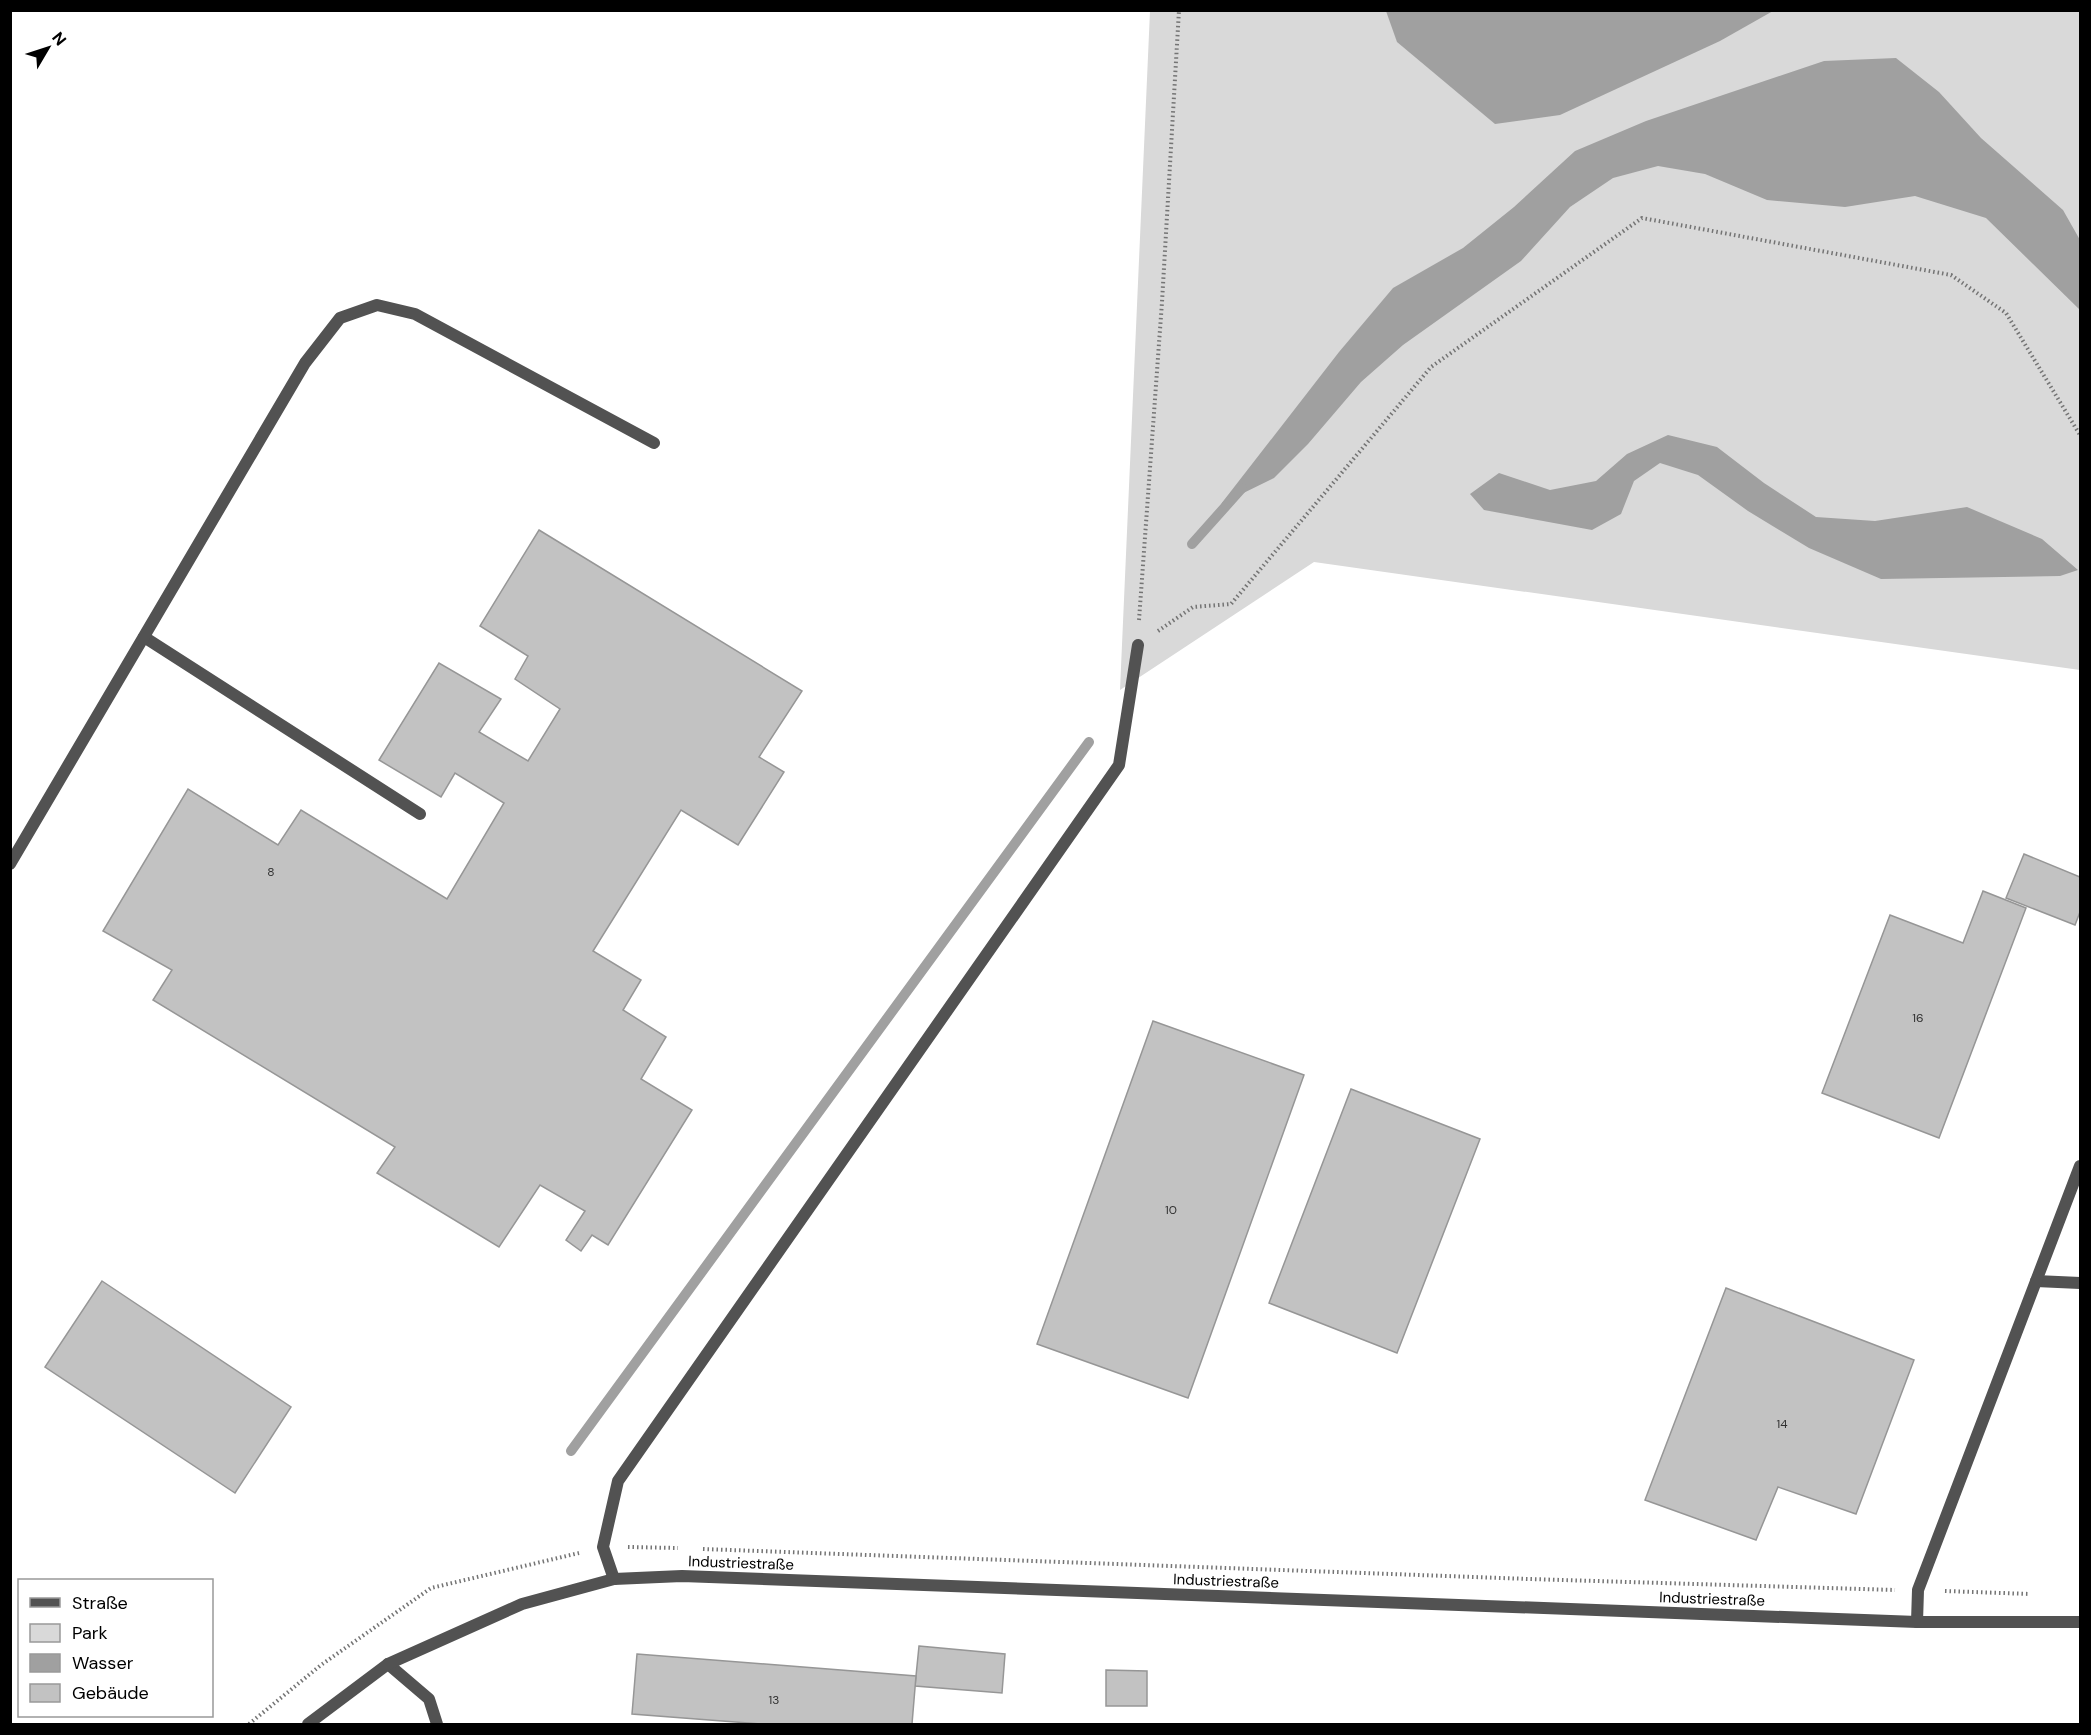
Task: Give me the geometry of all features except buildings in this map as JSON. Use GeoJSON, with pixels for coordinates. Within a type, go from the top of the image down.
{"type":"FeatureCollection","features":[{"type":"Feature","properties":{"kind":"street"},"geometry":{"type":"LineString","coordinates":[[10,864],[305,363],[340,318],[377,305],[415,314],[654,443]]}},
{"type":"Feature","properties":{"kind":"street"},"geometry":{"type":"LineString","coordinates":[[144,637],[420,814]]}},
{"type":"Feature","properties":{"kind":"street"},"geometry":{"type":"LineString","coordinates":[[614,1579],[603,1547],[618,1481],[1119,765],[1137,645]]}},
{"type":"Feature","properties":{"kind":"street"},"geometry":{"type":"LineString","coordinates":[[1917,1622],[1918,1590],[2080,1166]]}},
{"type":"Feature","properties":{"kind":"street"},"geometry":{"type":"LineString","coordinates":[[2036,1281],[2080,1283]]}},
{"type":"Feature","properties":{"kind":"street","name":"Industriestraße"},"geometry":{"type":"LineString","coordinates":[[308,1725],[388,1664],[522,1604],[614,1579],[682,1576],[1917,1622],[2080,1622]]}},
{"type":"Feature","properties":{"kind":"street"},"geometry":{"type":"LineString","coordinates":[[388,1664],[429,1699],[437,1725]]}},
{"type":"Feature","properties":{"kind":"path"},"geometry":{"type":"LineString","coordinates":[[1137,645],[1162,302],[1179,10]]}},
{"type":"Feature","properties":{"kind":"path"},"geometry":{"type":"LineString","coordinates":[[1137,645],[1193,607],[1231,604],[1431,367],[1642,218],[1951,275],[2006,313],[2080,435]]}},
{"type":"Feature","properties":{"kind":"green space"},"geometry":{"type":"Polygon","coordinates":[[[1150,11],[2080,11],[2080,670],[1314,562],[1120,690],[1150,11]]]}},
{"type":"Feature","properties":{"kind":"water"},"geometry":{"type":"Polygon","coordinates":[[[1386,10],[1773,11],[1720,41],[1560,115],[1495,124],[1397,42],[1386,10]]]}},
{"type":"Feature","properties":{"kind":"water"},"geometry":{"type":"Polygon","coordinates":[[[1896,58],[1939,92],[1981,138],[2063,210],[2080,240],[2080,310],[1986,218],[1915,196],[1845,207],[1767,200],[1705,174],[1658,166],[1613,178],[1570,207],[1521,261],[1403,345],[1361,382],[1308,444],[1274,478],[1221,504],[1339,352],[1393,288],[1463,248],[1514,207],[1575,151],[1646,121],[1824,61],[1896,58]]]}},
{"type":"Feature","properties":{"kind":"water"},"geometry":{"type":"Polygon","coordinates":[[[1668,435],[1717,447],[1764,483],[1816,517],[1875,521],[1967,507],[2042,539],[2078,570],[2060,576],[1881,579],[1809,548],[1748,511],[1698,475],[1660,463],[1634,481],[1621,514],[1592,530],[1484,510],[1470,494],[1499,473],[1550,490],[1596,481],[1627,454],[1668,435]]]}},
{"type":"Feature","properties":{"kind":"waterway"},"geometry":{"type":"LineString","coordinates":[[1192,544],[1242,488]]}},
{"type":"Feature","properties":{"kind":"waterway"},"geometry":{"type":"LineString","coordinates":[[571,1451],[1089,742]]}}]}
